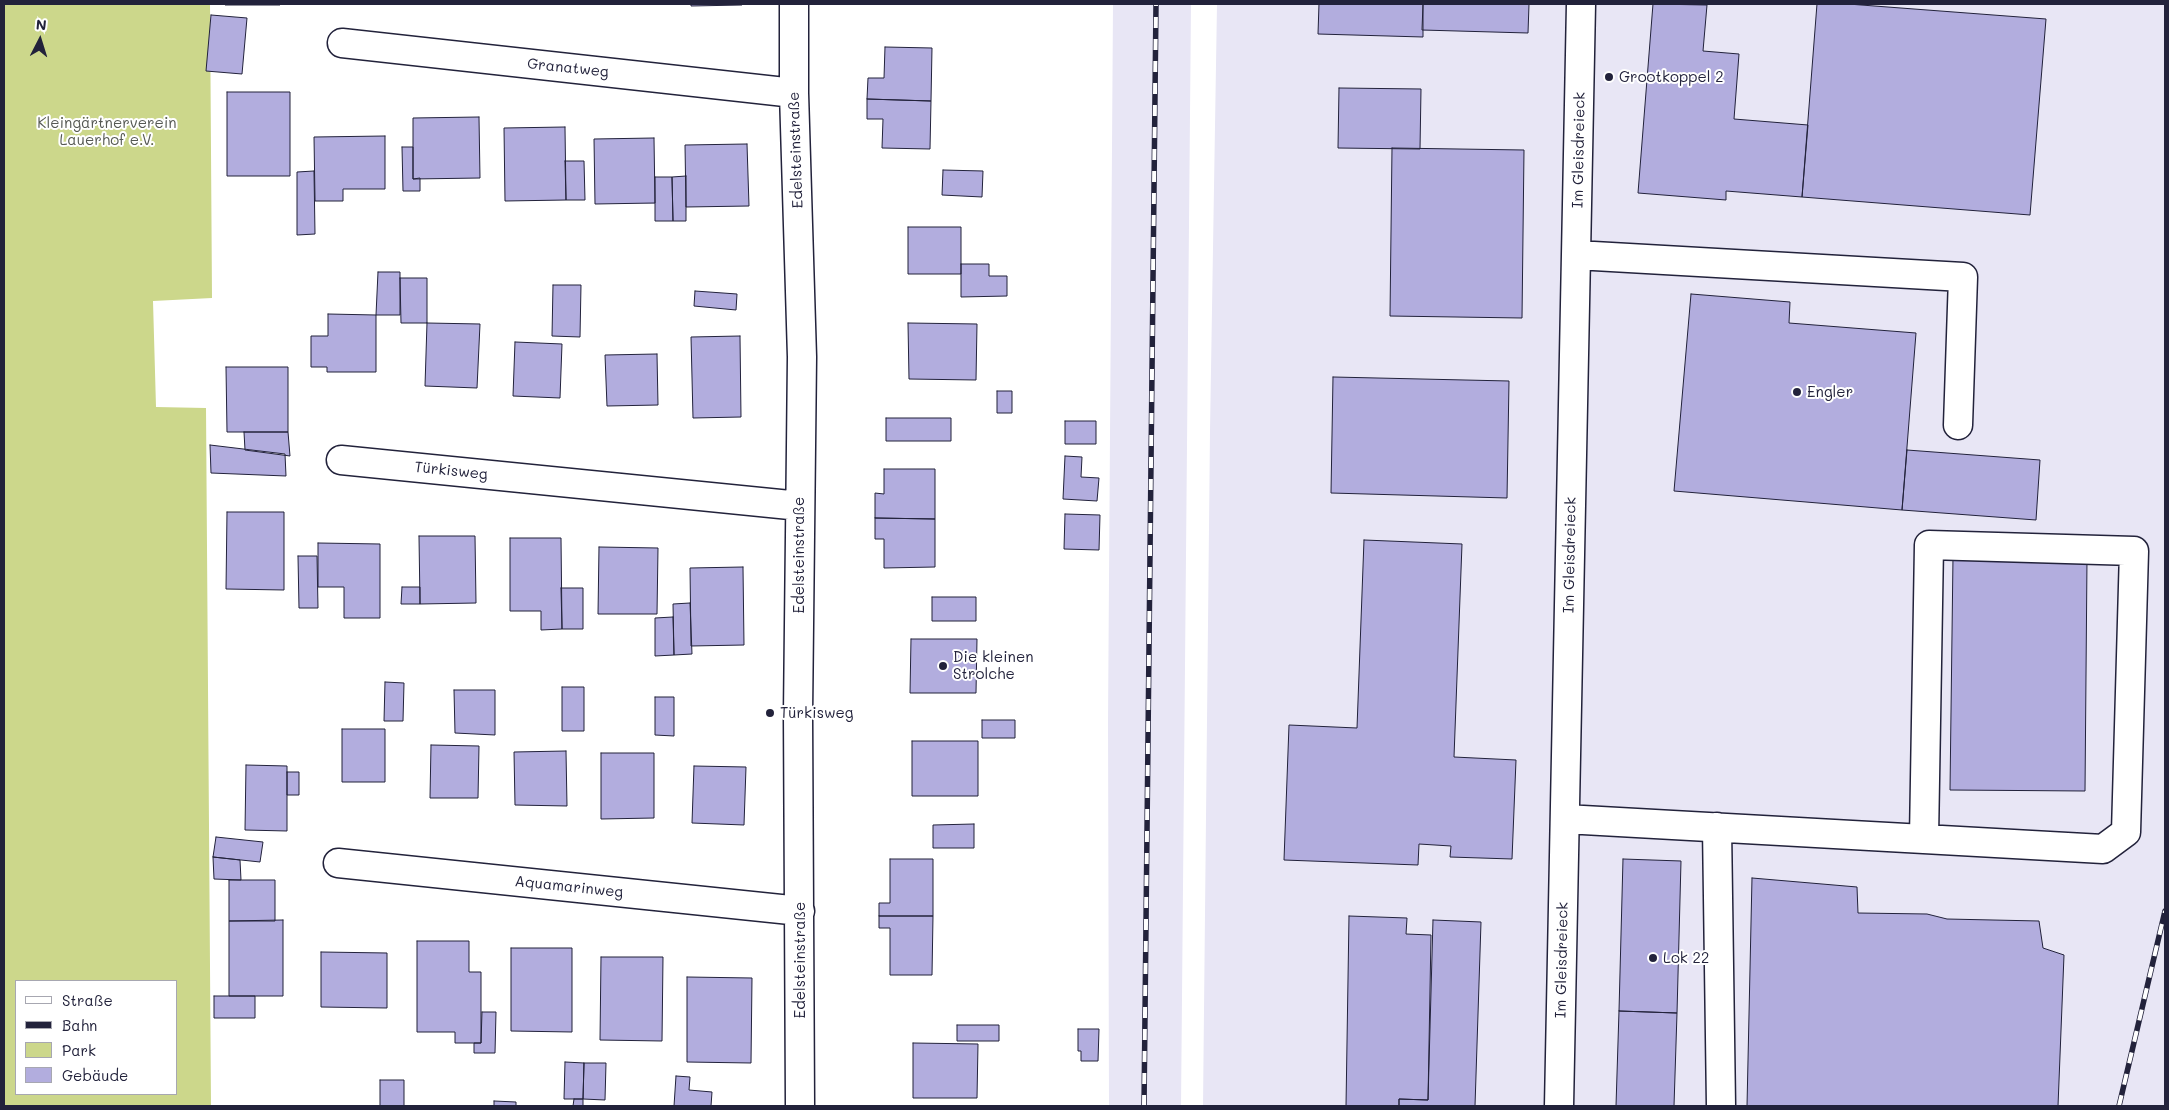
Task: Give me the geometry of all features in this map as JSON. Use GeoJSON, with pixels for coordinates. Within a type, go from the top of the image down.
{"type":"FeatureCollection","features":[{"type":"Feature","properties":{"kind":"street","name":"Edelsteinstraße"},"geometry":{"type":"LineString","coordinates":[[794,4],[794,92],[802,357],[800,506],[800,1106]]}},
{"type":"Feature","properties":{"kind":"street","name":"Im Gleisdreieck"},"geometry":{"type":"LineString","coordinates":[[1559,1106],[1581,4]]}},
{"type":"Feature","properties":{"kind":"street","name":"Granatweg"},"geometry":{"type":"LineString","coordinates":[[342,43],[794,92]]}},
{"type":"Feature","properties":{"kind":"street"},"geometry":{"type":"LineString","coordinates":[[1576,255],[1964,277],[1958,425]]}},
{"type":"Feature","properties":{"kind":"street","name":"Türkisweg"},"geometry":{"type":"LineString","coordinates":[[341,460],[800,506]]}},
{"type":"Feature","properties":{"kind":"street"},"geometry":{"type":"LineString","coordinates":[[1565,819],[2104,849],[2126,832],[2134,551],[1929,545],[1924,838]]}},
{"type":"Feature","properties":{"kind":"street"},"geometry":{"type":"LineString","coordinates":[[1717,827],[1721,1106]]}},
{"type":"Feature","properties":{"kind":"street","name":"Aquamarinweg"},"geometry":{"type":"LineString","coordinates":[[338,863],[800,911]]}},
{"type":"Feature","properties":{"kind":"shaded area"},"geometry":{"type":"Polygon","coordinates":[[[1113,4],[1191,4],[1181,1106],[1109,1106],[1108,722],[1113,4]]]}},
{"type":"Feature","properties":{"kind":"shaded area"},"geometry":{"type":"Polygon","coordinates":[[[1217,4],[2165,4],[2165,1106],[1203,1106],[1210,431],[1217,4]]]}},
{"type":"Feature","properties":{"kind":"green space","name":"Kleingärtnerverein Lauerhof e.V."},"geometry":{"type":"Polygon","coordinates":[[[4,4],[210,4],[212,298],[153,301],[156,407],[206,408],[211,1106],[4,1106],[4,4]]]}},
{"type":"Feature","properties":{"kind":"building"},"geometry":{"type":"Polygon","coordinates":[[[280,4],[280,5],[225,5],[280,4]]]}},
{"type":"Feature","properties":{"kind":"building"},"geometry":{"type":"Polygon","coordinates":[[[691,4],[742,4],[742,5],[691,6],[691,4]]]}},
{"type":"Feature","properties":{"kind":"building"},"geometry":{"type":"Polygon","coordinates":[[[1319,4],[1423,4],[1423,37],[1318,34],[1319,4]]]}},
{"type":"Feature","properties":{"kind":"building"},"geometry":{"type":"Polygon","coordinates":[[[1423,4],[1529,4],[1528,33],[1422,30],[1423,4]]]}},
{"type":"Feature","properties":{"kind":"building"},"geometry":{"type":"Polygon","coordinates":[[[1653,4],[1707,5],[1703,51],[1739,54],[1734,119],[1808,125],[1802,197],[1726,191],[1726,200],[1638,193],[1653,4]]]}},
{"type":"Feature","properties":{"kind":"building"},"geometry":{"type":"Polygon","coordinates":[[[1817,4],[1848,4],[2046,19],[2030,215],[1802,197],[1817,4]]]}},
{"type":"Feature","properties":{"kind":"building"},"geometry":{"type":"Polygon","coordinates":[[[211,15],[247,18],[242,74],[206,71],[211,15]]]}},
{"type":"Feature","properties":{"kind":"building"},"geometry":{"type":"Polygon","coordinates":[[[885,47],[932,48],[931,101],[867,99],[868,78],[884,78],[885,47]]]}},
{"type":"Feature","properties":{"kind":"building"},"geometry":{"type":"Polygon","coordinates":[[[1339,88],[1421,89],[1420,149],[1338,148],[1339,88]]]}},
{"type":"Feature","properties":{"kind":"building"},"geometry":{"type":"Polygon","coordinates":[[[227,92],[290,92],[290,176],[227,176],[227,92]]]}},
{"type":"Feature","properties":{"kind":"building"},"geometry":{"type":"Polygon","coordinates":[[[867,99],[931,101],[930,149],[882,148],[883,119],[867,119],[867,99]]]}},
{"type":"Feature","properties":{"kind":"building"},"geometry":{"type":"Polygon","coordinates":[[[479,117],[480,178],[413,179],[413,118],[479,117]]]}},
{"type":"Feature","properties":{"kind":"building"},"geometry":{"type":"Polygon","coordinates":[[[565,127],[566,200],[505,201],[504,128],[565,127]]]}},
{"type":"Feature","properties":{"kind":"building"},"geometry":{"type":"Polygon","coordinates":[[[385,136],[385,189],[343,189],[343,201],[315,201],[314,137],[385,136]]]}},
{"type":"Feature","properties":{"kind":"building"},"geometry":{"type":"Polygon","coordinates":[[[654,138],[655,203],[595,204],[594,139],[654,138]]]}},
{"type":"Feature","properties":{"kind":"building"},"geometry":{"type":"Polygon","coordinates":[[[747,144],[749,206],[686,207],[685,145],[747,144]]]}},
{"type":"Feature","properties":{"kind":"building"},"geometry":{"type":"Polygon","coordinates":[[[402,147],[413,147],[413,179],[420,178],[420,191],[403,191],[402,147]]]}},
{"type":"Feature","properties":{"kind":"building"},"geometry":{"type":"Polygon","coordinates":[[[1392,148],[1524,150],[1522,318],[1390,316],[1392,148]]]}},
{"type":"Feature","properties":{"kind":"building"},"geometry":{"type":"Polygon","coordinates":[[[565,161],[584,161],[585,200],[566,200],[565,161]]]}},
{"type":"Feature","properties":{"kind":"building"},"geometry":{"type":"Polygon","coordinates":[[[943,170],[983,171],[982,197],[942,195],[943,170]]]}},
{"type":"Feature","properties":{"kind":"building"},"geometry":{"type":"Polygon","coordinates":[[[314,171],[315,234],[297,235],[297,172],[314,171]]]}},
{"type":"Feature","properties":{"kind":"building"},"geometry":{"type":"Polygon","coordinates":[[[686,176],[686,221],[673,221],[672,177],[686,176]]]}},
{"type":"Feature","properties":{"kind":"building"},"geometry":{"type":"Polygon","coordinates":[[[655,177],[672,177],[673,221],[655,221],[655,177]]]}},
{"type":"Feature","properties":{"kind":"building"},"geometry":{"type":"Polygon","coordinates":[[[908,227],[961,227],[961,274],[908,274],[908,227]]]}},
{"type":"Feature","properties":{"kind":"building"},"geometry":{"type":"Polygon","coordinates":[[[961,264],[989,264],[989,276],[1007,276],[1007,296],[961,297],[961,264]]]}},
{"type":"Feature","properties":{"kind":"building"},"geometry":{"type":"Polygon","coordinates":[[[378,272],[400,272],[400,315],[376,315],[378,272]]]}},
{"type":"Feature","properties":{"kind":"building"},"geometry":{"type":"Polygon","coordinates":[[[400,278],[427,278],[427,323],[401,323],[400,278]]]}},
{"type":"Feature","properties":{"kind":"building"},"geometry":{"type":"Polygon","coordinates":[[[553,285],[581,285],[580,337],[552,336],[553,285]]]}},
{"type":"Feature","properties":{"kind":"building"},"geometry":{"type":"Polygon","coordinates":[[[695,291],[737,294],[736,310],[694,306],[695,291]]]}},
{"type":"Feature","properties":{"kind":"building","name":"Engler"},"geometry":{"type":"Polygon","coordinates":[[[1691,294],[1790,302],[1789,323],[1916,333],[1902,510],[1674,491],[1691,294]]]}},
{"type":"Feature","properties":{"kind":"building"},"geometry":{"type":"Polygon","coordinates":[[[328,314],[376,315],[376,372],[327,372],[327,367],[311,367],[311,336],[328,336],[328,314]]]}},
{"type":"Feature","properties":{"kind":"building"},"geometry":{"type":"Polygon","coordinates":[[[427,323],[480,324],[477,388],[425,386],[427,323]]]}},
{"type":"Feature","properties":{"kind":"building"},"geometry":{"type":"Polygon","coordinates":[[[908,323],[977,324],[976,380],[909,379],[908,323]]]}},
{"type":"Feature","properties":{"kind":"building"},"geometry":{"type":"Polygon","coordinates":[[[740,336],[741,417],[693,418],[691,337],[740,336]]]}},
{"type":"Feature","properties":{"kind":"building"},"geometry":{"type":"Polygon","coordinates":[[[515,342],[562,344],[560,398],[513,396],[515,342]]]}},
{"type":"Feature","properties":{"kind":"building"},"geometry":{"type":"Polygon","coordinates":[[[657,354],[658,405],[607,406],[605,355],[657,354]]]}},
{"type":"Feature","properties":{"kind":"building"},"geometry":{"type":"Polygon","coordinates":[[[226,367],[288,367],[288,432],[227,432],[226,367]]]}},
{"type":"Feature","properties":{"kind":"building"},"geometry":{"type":"Polygon","coordinates":[[[1333,377],[1509,381],[1507,498],[1331,493],[1333,377]]]}},
{"type":"Feature","properties":{"kind":"building"},"geometry":{"type":"Polygon","coordinates":[[[997,391],[1012,391],[1012,413],[997,413],[997,391]]]}},
{"type":"Feature","properties":{"kind":"building"},"geometry":{"type":"Polygon","coordinates":[[[886,418],[951,418],[951,441],[886,441],[886,418]]]}},
{"type":"Feature","properties":{"kind":"building"},"geometry":{"type":"Polygon","coordinates":[[[1065,421],[1096,421],[1096,444],[1065,444],[1065,421]]]}},
{"type":"Feature","properties":{"kind":"building"},"geometry":{"type":"Polygon","coordinates":[[[244,432],[288,432],[290,456],[245,450],[244,432]]]}},
{"type":"Feature","properties":{"kind":"building"},"geometry":{"type":"Polygon","coordinates":[[[210,445],[285,454],[286,476],[211,473],[210,445]]]}},
{"type":"Feature","properties":{"kind":"building"},"geometry":{"type":"Polygon","coordinates":[[[1907,450],[2040,460],[2036,520],[1902,510],[1907,450]]]}},
{"type":"Feature","properties":{"kind":"building"},"geometry":{"type":"Polygon","coordinates":[[[1065,456],[1082,457],[1081,477],[1099,478],[1097,501],[1063,499],[1065,456]]]}},
{"type":"Feature","properties":{"kind":"building"},"geometry":{"type":"Polygon","coordinates":[[[884,469],[935,469],[935,519],[875,518],[875,493],[884,494],[884,469]]]}},
{"type":"Feature","properties":{"kind":"building"},"geometry":{"type":"Polygon","coordinates":[[[227,512],[284,512],[284,590],[226,589],[227,512]]]}},
{"type":"Feature","properties":{"kind":"building"},"geometry":{"type":"Polygon","coordinates":[[[1065,514],[1100,515],[1099,550],[1064,549],[1065,514]]]}},
{"type":"Feature","properties":{"kind":"building"},"geometry":{"type":"Polygon","coordinates":[[[875,518],[935,519],[935,567],[884,568],[884,539],[875,539],[875,518]]]}},
{"type":"Feature","properties":{"kind":"building"},"geometry":{"type":"Polygon","coordinates":[[[419,536],[475,536],[476,603],[420,604],[419,536]]]}},
{"type":"Feature","properties":{"kind":"building"},"geometry":{"type":"Polygon","coordinates":[[[510,538],[561,538],[562,629],[541,630],[541,611],[510,611],[510,538]]]}},
{"type":"Feature","properties":{"kind":"building"},"geometry":{"type":"Polygon","coordinates":[[[1364,540],[1462,544],[1454,757],[1516,760],[1512,859],[1450,857],[1451,846],[1419,844],[1418,865],[1284,860],[1289,725],[1357,728],[1364,540]]]}},
{"type":"Feature","properties":{"kind":"building"},"geometry":{"type":"Polygon","coordinates":[[[318,543],[380,544],[380,618],[344,618],[344,587],[318,587],[318,543]]]}},
{"type":"Feature","properties":{"kind":"building"},"geometry":{"type":"Polygon","coordinates":[[[599,547],[658,548],[657,614],[598,614],[599,547]]]}},
{"type":"Feature","properties":{"kind":"building"},"geometry":{"type":"Polygon","coordinates":[[[298,556],[317,556],[318,608],[299,608],[298,556]]]}},
{"type":"Feature","properties":{"kind":"building"},"geometry":{"type":"Polygon","coordinates":[[[1953,557],[2087,559],[2085,791],[1950,790],[1953,557]]]}},
{"type":"Feature","properties":{"kind":"building"},"geometry":{"type":"Polygon","coordinates":[[[743,567],[744,645],[691,646],[690,568],[743,567]]]}},
{"type":"Feature","properties":{"kind":"building"},"geometry":{"type":"Polygon","coordinates":[[[402,587],[420,587],[420,604],[401,604],[402,587]]]}},
{"type":"Feature","properties":{"kind":"building"},"geometry":{"type":"Polygon","coordinates":[[[561,588],[583,588],[583,629],[562,629],[561,588]]]}},
{"type":"Feature","properties":{"kind":"building"},"geometry":{"type":"Polygon","coordinates":[[[932,597],[976,597],[976,621],[932,621],[932,597]]]}},
{"type":"Feature","properties":{"kind":"building"},"geometry":{"type":"Polygon","coordinates":[[[690,603],[692,654],[674,655],[673,604],[690,603]]]}},
{"type":"Feature","properties":{"kind":"building"},"geometry":{"type":"Polygon","coordinates":[[[673,617],[674,655],[655,656],[655,618],[673,617]]]}},
{"type":"Feature","properties":{"kind":"building","name":"Die kleinen Strolche"},"geometry":{"type":"Polygon","coordinates":[[[911,639],[977,639],[976,693],[910,693],[911,639]]]}},
{"type":"Feature","properties":{"kind":"building"},"geometry":{"type":"Polygon","coordinates":[[[385,682],[404,683],[403,721],[384,721],[385,682]]]}},
{"type":"Feature","properties":{"kind":"building"},"geometry":{"type":"Polygon","coordinates":[[[562,687],[584,687],[584,731],[562,731],[562,687]]]}},
{"type":"Feature","properties":{"kind":"building"},"geometry":{"type":"Polygon","coordinates":[[[454,690],[495,690],[495,735],[455,733],[454,690]]]}},
{"type":"Feature","properties":{"kind":"building"},"geometry":{"type":"Polygon","coordinates":[[[655,697],[674,697],[674,736],[655,735],[655,697]]]}},
{"type":"Feature","properties":{"kind":"building"},"geometry":{"type":"Polygon","coordinates":[[[982,720],[1015,720],[1015,738],[982,738],[982,720]]]}},
{"type":"Feature","properties":{"kind":"building"},"geometry":{"type":"Polygon","coordinates":[[[342,729],[385,729],[385,782],[342,782],[342,729]]]}},
{"type":"Feature","properties":{"kind":"building"},"geometry":{"type":"Polygon","coordinates":[[[912,741],[978,741],[978,796],[912,796],[912,741]]]}},
{"type":"Feature","properties":{"kind":"building"},"geometry":{"type":"Polygon","coordinates":[[[431,745],[479,746],[478,798],[430,798],[431,745]]]}},
{"type":"Feature","properties":{"kind":"building"},"geometry":{"type":"Polygon","coordinates":[[[566,751],[567,806],[515,805],[514,752],[566,751]]]}},
{"type":"Feature","properties":{"kind":"building"},"geometry":{"type":"Polygon","coordinates":[[[601,753],[654,753],[654,818],[601,819],[601,753]]]}},
{"type":"Feature","properties":{"kind":"building"},"geometry":{"type":"Polygon","coordinates":[[[246,765],[287,766],[287,831],[245,830],[246,765]]]}},
{"type":"Feature","properties":{"kind":"building"},"geometry":{"type":"Polygon","coordinates":[[[694,766],[746,767],[744,825],[692,823],[694,766]]]}},
{"type":"Feature","properties":{"kind":"building"},"geometry":{"type":"Polygon","coordinates":[[[287,772],[299,772],[299,795],[287,795],[287,772]]]}},
{"type":"Feature","properties":{"kind":"building"},"geometry":{"type":"Polygon","coordinates":[[[974,824],[974,848],[933,848],[933,825],[974,824]]]}},
{"type":"Feature","properties":{"kind":"building"},"geometry":{"type":"Polygon","coordinates":[[[216,837],[263,842],[260,862],[213,857],[216,837]]]}},
{"type":"Feature","properties":{"kind":"building"},"geometry":{"type":"Polygon","coordinates":[[[213,857],[240,860],[241,880],[214,879],[213,857]]]}},
{"type":"Feature","properties":{"kind":"building"},"geometry":{"type":"Polygon","coordinates":[[[890,859],[933,859],[933,916],[879,916],[879,903],[890,903],[890,859]]]}},
{"type":"Feature","properties":{"kind":"building"},"geometry":{"type":"Polygon","coordinates":[[[1623,859],[1681,861],[1677,1013],[1619,1011],[1623,859]]]}},
{"type":"Feature","properties":{"kind":"building"},"geometry":{"type":"Polygon","coordinates":[[[1752,878],[1857,887],[1858,913],[1927,914],[1947,919],[2039,921],[2043,948],[2064,955],[2058,1106],[1747,1106],[1752,878]]]}},
{"type":"Feature","properties":{"kind":"building"},"geometry":{"type":"Polygon","coordinates":[[[229,880],[275,880],[275,921],[229,921],[229,880]]]}},
{"type":"Feature","properties":{"kind":"building"},"geometry":{"type":"Polygon","coordinates":[[[879,916],[933,916],[932,975],[890,975],[890,928],[879,928],[879,916]]]}},
{"type":"Feature","properties":{"kind":"building"},"geometry":{"type":"Polygon","coordinates":[[[1349,916],[1407,918],[1406,934],[1431,935],[1428,1100],[1399,1099],[1399,1106],[1346,1106],[1349,916]]]}},
{"type":"Feature","properties":{"kind":"building"},"geometry":{"type":"Polygon","coordinates":[[[283,920],[283,996],[229,996],[229,921],[283,920]]]}},
{"type":"Feature","properties":{"kind":"building"},"geometry":{"type":"Polygon","coordinates":[[[1433,920],[1481,922],[1475,1106],[1399,1106],[1399,1099],[1428,1100],[1433,920]]]}},
{"type":"Feature","properties":{"kind":"building"},"geometry":{"type":"Polygon","coordinates":[[[417,941],[469,941],[469,972],[481,972],[481,1043],[455,1043],[455,1032],[417,1032],[417,941]]]}},
{"type":"Feature","properties":{"kind":"building"},"geometry":{"type":"Polygon","coordinates":[[[511,948],[572,948],[572,1032],[511,1031],[511,948]]]}},
{"type":"Feature","properties":{"kind":"building"},"geometry":{"type":"Polygon","coordinates":[[[321,952],[387,953],[387,1008],[321,1007],[321,952]]]}},
{"type":"Feature","properties":{"kind":"building"},"geometry":{"type":"Polygon","coordinates":[[[601,957],[663,957],[662,1041],[600,1040],[601,957]]]}},
{"type":"Feature","properties":{"kind":"building"},"geometry":{"type":"Polygon","coordinates":[[[687,977],[752,978],[751,1063],[687,1062],[687,977]]]}},
{"type":"Feature","properties":{"kind":"building"},"geometry":{"type":"Polygon","coordinates":[[[214,996],[255,996],[255,1018],[214,1018],[214,996]]]}},
{"type":"Feature","properties":{"kind":"building"},"geometry":{"type":"Polygon","coordinates":[[[1619,1011],[1677,1013],[1674,1106],[1616,1106],[1619,1011]]]}},
{"type":"Feature","properties":{"kind":"building"},"geometry":{"type":"Polygon","coordinates":[[[482,1012],[496,1012],[495,1053],[474,1053],[474,1043],[481,1043],[482,1012]]]}},
{"type":"Feature","properties":{"kind":"building"},"geometry":{"type":"Polygon","coordinates":[[[957,1025],[999,1025],[999,1041],[957,1041],[957,1025]]]}},
{"type":"Feature","properties":{"kind":"building"},"geometry":{"type":"Polygon","coordinates":[[[1078,1029],[1099,1029],[1098,1061],[1081,1061],[1081,1051],[1078,1051],[1078,1029]]]}},
{"type":"Feature","properties":{"kind":"building"},"geometry":{"type":"Polygon","coordinates":[[[913,1043],[978,1044],[977,1098],[913,1098],[913,1043]]]}},
{"type":"Feature","properties":{"kind":"building"},"geometry":{"type":"Polygon","coordinates":[[[565,1062],[584,1063],[583,1099],[564,1099],[565,1062]]]}},
{"type":"Feature","properties":{"kind":"building"},"geometry":{"type":"Polygon","coordinates":[[[584,1063],[606,1063],[605,1100],[583,1099],[584,1063]]]}},
{"type":"Feature","properties":{"kind":"building"},"geometry":{"type":"Polygon","coordinates":[[[676,1076],[690,1077],[689,1090],[712,1092],[711,1106],[674,1106],[676,1076]]]}},
{"type":"Feature","properties":{"kind":"building"},"geometry":{"type":"Polygon","coordinates":[[[380,1080],[404,1080],[404,1106],[380,1106],[380,1080]]]}},
{"type":"Feature","properties":{"kind":"building"},"geometry":{"type":"Polygon","coordinates":[[[574,1099],[583,1099],[583,1106],[573,1106],[574,1099]]]}},
{"type":"Feature","properties":{"kind":"building"},"geometry":{"type":"Polygon","coordinates":[[[494,1101],[516,1102],[516,1106],[494,1106],[494,1101]]]}},
{"type":"Feature","properties":{"kind":"railway"},"geometry":{"type":"LineString","coordinates":[[1144,1106],[1156,4]]}},
{"type":"Feature","properties":{"kind":"railway"},"geometry":{"type":"LineString","coordinates":[[2119,1106],[2165,911]]}},
{"type":"Feature","properties":{"kind":"place","name":"Grootkoppel 2"},"geometry":{"type":"Point","coordinates":[1609,77]}},
{"type":"Feature","properties":{"kind":"place","name":"Engler"},"geometry":{"type":"Point","coordinates":[1797,392]}},
{"type":"Feature","properties":{"kind":"place","name":"Die kleinen Strolche"},"geometry":{"type":"Point","coordinates":[943,666]}},
{"type":"Feature","properties":{"kind":"place","name":"Türkisweg"},"geometry":{"type":"Point","coordinates":[770,713]}},
{"type":"Feature","properties":{"kind":"place","name":"Lok 22"},"geometry":{"type":"Point","coordinates":[1653,958]}}]}
